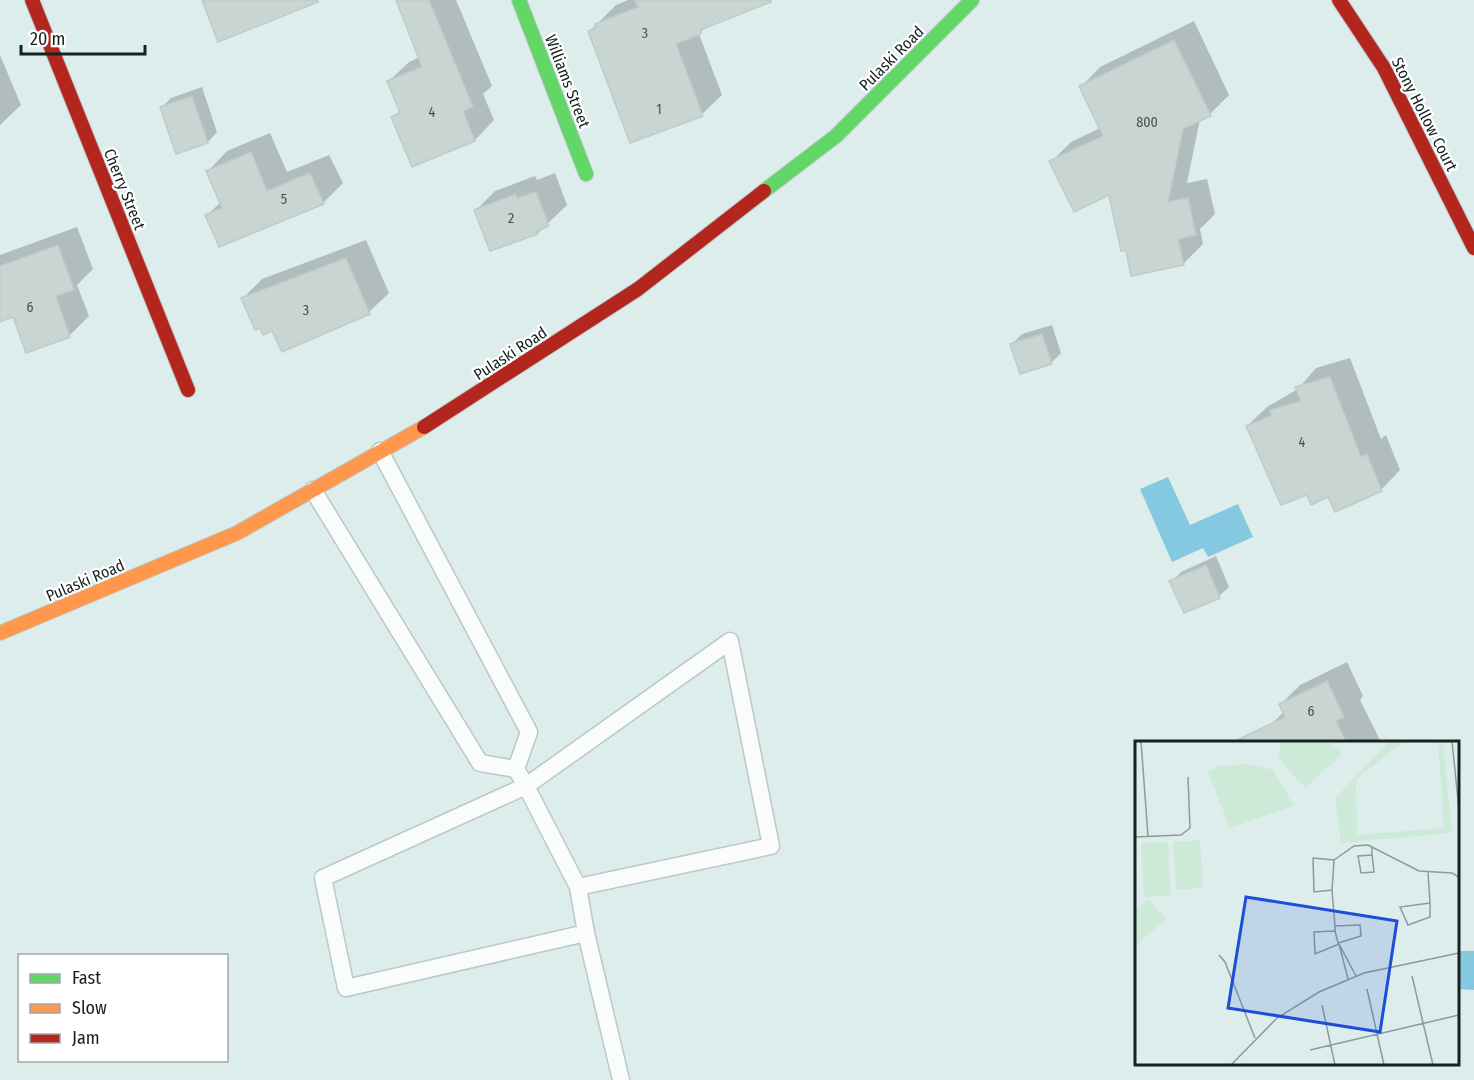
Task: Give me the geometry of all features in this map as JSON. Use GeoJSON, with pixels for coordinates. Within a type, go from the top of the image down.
{"type":"FeatureCollection","features":[{"type":"Feature","properties":{"kind":"main road","name":"Cherry Street"},"geometry":{"type":"LineString","coordinates":[[32,0],[188,390]]}},
{"type":"Feature","properties":{"kind":"main road","name":"Williams Street"},"geometry":{"type":"LineString","coordinates":[[519,0],[586,174]]}},
{"type":"Feature","properties":{"kind":"main road","name":"Pulaski Road"},"geometry":{"type":"LineString","coordinates":[[0,633],[237,533],[444,415],[648,282],[836,136],[972,0]]}},
{"type":"Feature","properties":{"kind":"main road","name":"Stony Hollow Court"},"geometry":{"type":"LineString","coordinates":[[1339,0],[1384,68],[1474,248]]}},
{"type":"Feature","properties":{"kind":"lane"},"geometry":{"type":"LineString","coordinates":[[380,451],[529,732],[516,769],[578,887],[586,933],[621,1080]]}},
{"type":"Feature","properties":{"kind":"lane"},"geometry":{"type":"LineString","coordinates":[[313,490],[480,763],[516,769]]}},
{"type":"Feature","properties":{"kind":"lane"},"geometry":{"type":"LineString","coordinates":[[578,887],[771,846],[730,641],[526,786],[323,878],[346,988],[586,933]]}},
{"type":"Feature","properties":{"kind":"water"},"geometry":{"type":"Polygon","coordinates":[[[1168,477],[1190,525],[1238,504],[1253,537],[1208,557],[1203,548],[1172,562],[1140,489],[1168,477]]]}},
{"type":"Feature","properties":{"kind":"water"},"geometry":{"type":"Polygon","coordinates":[[[1459,951],[1474,951],[1474,990],[1459,989],[1459,951]]]}},
{"type":"Feature","properties":{"kind":"building"},"geometry":{"type":"Polygon","coordinates":[[[202,0],[318,0],[318,2],[218,42],[202,0]]]}},
{"type":"Feature","properties":{"kind":"building"},"geometry":{"type":"Polygon","coordinates":[[[396,0],[429,0],[473,107],[463,111],[475,141],[412,167],[391,117],[400,113],[387,81],[422,67],[396,0]]]}},
{"type":"Feature","properties":{"kind":"building"},"geometry":{"type":"Polygon","coordinates":[[[635,0],[771,0],[771,2],[700,30],[701,34],[676,44],[703,116],[630,143],[588,31],[596,28],[595,24],[638,7],[635,0]]]}},
{"type":"Feature","properties":{"kind":"building"},"geometry":{"type":"Polygon","coordinates":[[[1174,40],[1211,116],[1183,129],[1168,202],[1188,198],[1196,235],[1178,239],[1184,265],[1131,276],[1126,251],[1121,251],[1109,195],[1074,212],[1049,161],[1103,136],[1079,86],[1174,40]]]}},
{"type":"Feature","properties":{"kind":"building"},"geometry":{"type":"Polygon","coordinates":[[[192,96],[208,143],[176,154],[160,107],[192,96]]]}},
{"type":"Feature","properties":{"kind":"building"},"geometry":{"type":"Polygon","coordinates":[[[251,152],[267,191],[310,173],[324,204],[219,247],[205,215],[222,208],[206,171],[251,152]]]}},
{"type":"Feature","properties":{"kind":"building"},"geometry":{"type":"Polygon","coordinates":[[[536,192],[549,226],[537,231],[538,234],[490,251],[474,210],[516,194],[517,198],[536,192]]]}},
{"type":"Feature","properties":{"kind":"building"},"geometry":{"type":"Polygon","coordinates":[[[58,245],[74,290],[56,296],[70,337],[26,353],[13,317],[0,322],[0,266],[58,245]]]}},
{"type":"Feature","properties":{"kind":"building"},"geometry":{"type":"Polygon","coordinates":[[[346,258],[370,314],[282,352],[272,331],[263,335],[260,328],[255,330],[241,298],[346,258]]]}},
{"type":"Feature","properties":{"kind":"building"},"geometry":{"type":"Polygon","coordinates":[[[1042,334],[1052,364],[1020,374],[1010,344],[1042,334]]]}},
{"type":"Feature","properties":{"kind":"building"},"geometry":{"type":"Polygon","coordinates":[[[1330,377],[1361,457],[1367,454],[1382,491],[1335,512],[1328,497],[1311,505],[1307,495],[1281,505],[1246,426],[1271,416],[1270,410],[1301,401],[1295,387],[1330,377]]]}},
{"type":"Feature","properties":{"kind":"building"},"geometry":{"type":"Polygon","coordinates":[[[1206,565],[1220,598],[1184,613],[1169,581],[1206,565]]]}},
{"type":"Feature","properties":{"kind":"building"},"geometry":{"type":"Polygon","coordinates":[[[1327,681],[1344,717],[1336,721],[1346,741],[1235,741],[1285,717],[1279,704],[1327,681]]]}},
{"type":"Feature","properties":{"kind":"traffic: fast"},"geometry":{"type":"LineString","coordinates":[[519,0],[586,174]]}},
{"type":"Feature","properties":{"kind":"traffic: fast"},"geometry":{"type":"LineString","coordinates":[[764,191],[836,136],[972,0]]}},
{"type":"Feature","properties":{"kind":"traffic: slow"},"geometry":{"type":"LineString","coordinates":[[0,633],[237,533],[424,427]]}},
{"type":"Feature","properties":{"kind":"traffic: jam"},"geometry":{"type":"LineString","coordinates":[[32,0],[188,390]]}},
{"type":"Feature","properties":{"kind":"traffic: jam"},"geometry":{"type":"LineString","coordinates":[[1339,0],[1384,68],[1474,248]]}},
{"type":"Feature","properties":{"kind":"traffic: jam"},"geometry":{"type":"LineString","coordinates":[[424,427],[638,289],[764,191]]}}]}
